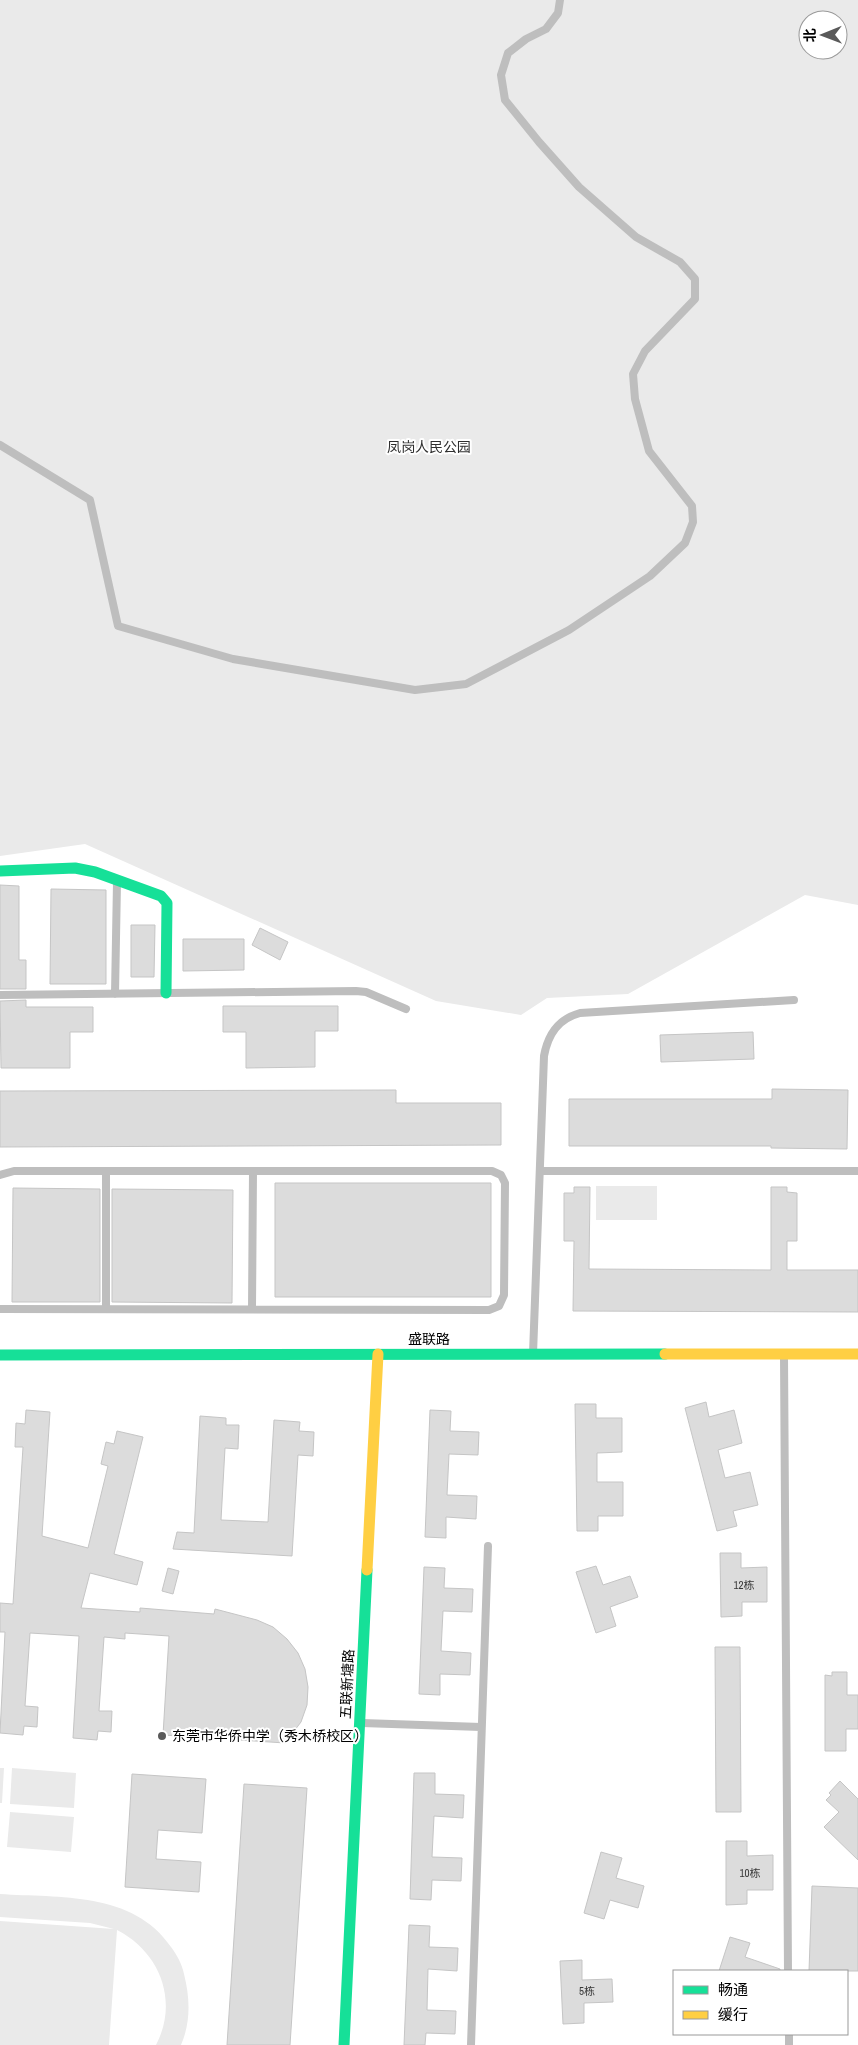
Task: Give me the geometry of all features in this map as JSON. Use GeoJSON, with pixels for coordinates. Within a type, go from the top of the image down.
{"type":"FeatureCollection","features":[{"type":"Feature","properties":{"kind":"street"},"geometry":{"type":"LineString","coordinates":[[0,871],[76,868],[95,872],[161,896],[167,903],[166,993]]}},
{"type":"Feature","properties":{"kind":"street","name":"五联新塘路"},"geometry":{"type":"LineString","coordinates":[[344,2045],[378,1354]]}},
{"type":"Feature","properties":{"kind":"street","name":"盛联路"},"geometry":{"type":"LineString","coordinates":[[0,1355],[858,1354]]}},
{"type":"Feature","properties":{"kind":"lane"},"geometry":{"type":"LineString","coordinates":[[0,445],[90,500],[118,626],[234,659],[416,690],[466,684],[569,630],[650,576],[685,543],[693,522],[692,506],[649,451],[635,399],[633,374],[645,351],[695,298],[695,279],[680,262],[636,236],[579,187],[505,100],[500,76],[508,52],[526,39],[546,29],[558,13],[560,0]]}},
{"type":"Feature","properties":{"kind":"lane"},"geometry":{"type":"LineString","coordinates":[[115,994],[118,880]]}},
{"type":"Feature","properties":{"kind":"lane"},"geometry":{"type":"LineString","coordinates":[[0,995],[356,990],[366,992],[406,1009]]}},
{"type":"Feature","properties":{"kind":"lane"},"geometry":{"type":"LineString","coordinates":[[533,1354],[546,1044],[551,1032],[558,1023],[568,1016],[580,1013],[794,1000]]}},
{"type":"Feature","properties":{"kind":"lane"},"geometry":{"type":"LineString","coordinates":[[0,1175],[14,1171],[492,1171],[501,1175],[505,1184],[504,1295],[499,1306],[490,1310],[0,1309]]}},
{"type":"Feature","properties":{"kind":"lane"},"geometry":{"type":"LineString","coordinates":[[106,1171],[106,1309]]}},
{"type":"Feature","properties":{"kind":"lane"},"geometry":{"type":"LineString","coordinates":[[252,1309],[253,1171]]}},
{"type":"Feature","properties":{"kind":"lane"},"geometry":{"type":"LineString","coordinates":[[540,1171],[858,1171]]}},
{"type":"Feature","properties":{"kind":"lane"},"geometry":{"type":"LineString","coordinates":[[784,1354],[788,1970]]}},
{"type":"Feature","properties":{"kind":"lane"},"geometry":{"type":"LineString","coordinates":[[471,2045],[488,1546]]}},
{"type":"Feature","properties":{"kind":"lane"},"geometry":{"type":"LineString","coordinates":[[360,1723],[482,1728]]}},
{"type":"Feature","properties":{"kind":"green space","name":"凤岗人民公园"},"geometry":{"type":"Polygon","coordinates":[[[0,0],[858,0],[858,905],[805,895],[628,994],[547,998],[521,1015],[436,1001],[85,844],[0,856],[0,0]]]}},
{"type":"Feature","properties":{"kind":"green space"},"geometry":{"type":"Polygon","coordinates":[[[596,1186],[657,1186],[657,1220],[596,1220],[596,1186]]]}},
{"type":"Feature","properties":{"kind":"green space"},"geometry":{"type":"Polygon","coordinates":[[[0,1768],[4,1768],[2,1803],[0,1803],[0,1768]]]}},
{"type":"Feature","properties":{"kind":"green space"},"geometry":{"type":"Polygon","coordinates":[[[12,1768],[76,1773],[74,1808],[10,1804],[12,1768]]]}},
{"type":"Feature","properties":{"kind":"green space"},"geometry":{"type":"Polygon","coordinates":[[[10,1812],[74,1817],[71,1852],[7,1847],[10,1812]]]}},
{"type":"Feature","properties":{"kind":"green space"},"geometry":{"type":"Polygon","coordinates":[[[0,1894],[93,1901],[116,1907],[137,1916],[155,1929],[177,1956],[186,1983],[188,2019],[181,2045],[156,2045],[163,2028],[166,2012],[165,1995],[161,1979],[154,1964],[144,1951],[132,1939],[117,1930],[109,2045],[0,2045],[0,1921],[114,1929],[90,1923],[0,1917],[0,1894]]]}},
{"type":"Feature","properties":{"kind":"building"},"geometry":{"type":"Polygon","coordinates":[[[0,885],[19,886],[19,960],[26,960],[26,989],[0,989],[0,885]]]}},
{"type":"Feature","properties":{"kind":"building"},"geometry":{"type":"Polygon","coordinates":[[[51,889],[106,890],[106,984],[50,984],[51,889]]]}},
{"type":"Feature","properties":{"kind":"building"},"geometry":{"type":"Polygon","coordinates":[[[131,925],[155,925],[154,977],[131,977],[131,925]]]}},
{"type":"Feature","properties":{"kind":"building"},"geometry":{"type":"Polygon","coordinates":[[[260,928],[288,942],[280,960],[252,945],[260,928]]]}},
{"type":"Feature","properties":{"kind":"building"},"geometry":{"type":"Polygon","coordinates":[[[183,939],[244,939],[244,970],[183,971],[183,939]]]}},
{"type":"Feature","properties":{"kind":"building"},"geometry":{"type":"Polygon","coordinates":[[[26,1000],[26,1007],[93,1007],[93,1032],[70,1032],[70,1068],[1,1068],[0,1001],[26,1000]]]}},
{"type":"Feature","properties":{"kind":"building"},"geometry":{"type":"Polygon","coordinates":[[[223,1006],[338,1006],[338,1031],[315,1031],[315,1067],[246,1068],[246,1032],[223,1032],[223,1006]]]}},
{"type":"Feature","properties":{"kind":"building"},"geometry":{"type":"Polygon","coordinates":[[[753,1032],[754,1059],[661,1062],[660,1035],[753,1032]]]}},
{"type":"Feature","properties":{"kind":"building"},"geometry":{"type":"Polygon","coordinates":[[[772,1089],[848,1090],[847,1149],[771,1148],[771,1146],[569,1146],[569,1099],[772,1099],[772,1089]]]}},
{"type":"Feature","properties":{"kind":"building"},"geometry":{"type":"Polygon","coordinates":[[[396,1090],[396,1103],[501,1103],[501,1145],[0,1147],[0,1091],[396,1090]]]}},
{"type":"Feature","properties":{"kind":"building"},"geometry":{"type":"Polygon","coordinates":[[[275,1183],[491,1183],[491,1297],[275,1297],[275,1183]]]}},
{"type":"Feature","properties":{"kind":"building"},"geometry":{"type":"Polygon","coordinates":[[[574,1187],[590,1187],[589,1269],[771,1270],[771,1187],[787,1187],[787,1192],[797,1193],[797,1241],[787,1241],[787,1270],[858,1270],[858,1312],[573,1311],[574,1241],[564,1241],[564,1193],[574,1193],[574,1187]]]}},
{"type":"Feature","properties":{"kind":"building"},"geometry":{"type":"Polygon","coordinates":[[[13,1188],[100,1189],[100,1302],[12,1302],[13,1188]]]}},
{"type":"Feature","properties":{"kind":"building"},"geometry":{"type":"Polygon","coordinates":[[[112,1189],[233,1190],[232,1303],[112,1302],[112,1189]]]}},
{"type":"Feature","properties":{"kind":"building"},"geometry":{"type":"Polygon","coordinates":[[[706,1402],[709,1417],[734,1410],[742,1443],[718,1450],[725,1478],[750,1472],[758,1505],[733,1511],[737,1526],[717,1531],[685,1408],[706,1402]]]}},
{"type":"Feature","properties":{"kind":"building"},"geometry":{"type":"Polygon","coordinates":[[[575,1404],[596,1404],[596,1418],[622,1418],[622,1452],[597,1453],[597,1482],[623,1482],[623,1516],[598,1516],[598,1531],[577,1531],[575,1404]]]}},
{"type":"Feature","properties":{"kind":"building"},"geometry":{"type":"Polygon","coordinates":[[[26,1410],[50,1412],[42,1536],[88,1548],[108,1466],[101,1464],[106,1442],[114,1444],[117,1431],[143,1437],[114,1554],[143,1562],[137,1585],[90,1573],[81,1608],[140,1612],[140,1608],[214,1614],[215,1609],[257,1620],[273,1627],[287,1639],[298,1653],[305,1669],[308,1687],[307,1705],[301,1722],[285,1743],[163,1735],[169,1636],[125,1633],[125,1639],[104,1637],[99,1711],[112,1711],[111,1732],[98,1731],[97,1740],[73,1738],[79,1636],[30,1633],[25,1706],[38,1707],[37,1727],[24,1726],[23,1735],[0,1733],[5,1632],[0,1632],[0,1603],[13,1604],[23,1447],[15,1447],[16,1423],[25,1424],[26,1410]]]}},
{"type":"Feature","properties":{"kind":"building"},"geometry":{"type":"Polygon","coordinates":[[[430,1410],[451,1411],[450,1431],[479,1432],[478,1455],[449,1454],[447,1495],[477,1496],[476,1519],[446,1517],[446,1538],[425,1537],[430,1410]]]}},
{"type":"Feature","properties":{"kind":"building"},"geometry":{"type":"Polygon","coordinates":[[[200,1416],[226,1418],[226,1425],[239,1425],[238,1449],[225,1448],[221,1520],[268,1522],[274,1420],[300,1422],[299,1431],[314,1432],[313,1456],[298,1455],[292,1556],[173,1549],[177,1532],[194,1533],[200,1416]]]}},
{"type":"Feature","properties":{"kind":"building"},"geometry":{"type":"Polygon","coordinates":[[[720,1553],[741,1553],[741,1568],[767,1567],[767,1602],[742,1602],[742,1616],[721,1617],[720,1553]]]}},
{"type":"Feature","properties":{"kind":"building"},"geometry":{"type":"Polygon","coordinates":[[[596,1566],[603,1585],[630,1576],[638,1597],[610,1607],[616,1626],[596,1633],[576,1572],[596,1566]]]}},
{"type":"Feature","properties":{"kind":"building"},"geometry":{"type":"Polygon","coordinates":[[[424,1567],[445,1568],[444,1588],[473,1589],[472,1612],[443,1611],[441,1651],[471,1653],[470,1675],[440,1674],[440,1695],[419,1694],[424,1567]]]}},
{"type":"Feature","properties":{"kind":"building"},"geometry":{"type":"Polygon","coordinates":[[[168,1568],[179,1571],[173,1594],[162,1591],[168,1568]]]}},
{"type":"Feature","properties":{"kind":"building"},"geometry":{"type":"Polygon","coordinates":[[[715,1647],[740,1647],[741,1812],[716,1812],[715,1647]]]}},
{"type":"Feature","properties":{"kind":"building"},"geometry":{"type":"Polygon","coordinates":[[[832,1672],[847,1672],[847,1695],[858,1695],[858,1729],[846,1729],[846,1751],[825,1751],[825,1675],[832,1676],[832,1672]]]}},
{"type":"Feature","properties":{"kind":"building"},"geometry":{"type":"Polygon","coordinates":[[[414,1773],[435,1773],[435,1794],[464,1795],[463,1818],[434,1816],[432,1857],[462,1858],[461,1881],[432,1880],[431,1900],[410,1899],[414,1773]]]}},
{"type":"Feature","properties":{"kind":"building"},"geometry":{"type":"Polygon","coordinates":[[[132,1774],[206,1779],[202,1833],[158,1830],[156,1859],[201,1862],[199,1892],[125,1887],[132,1774]]]}},
{"type":"Feature","properties":{"kind":"building"},"geometry":{"type":"Polygon","coordinates":[[[840,1781],[858,1799],[858,1860],[824,1827],[839,1812],[826,1800],[831,1795],[829,1793],[840,1781]]]}},
{"type":"Feature","properties":{"kind":"building"},"geometry":{"type":"Polygon","coordinates":[[[244,1784],[307,1788],[290,2045],[227,2045],[244,1784]]]}},
{"type":"Feature","properties":{"kind":"building"},"geometry":{"type":"Polygon","coordinates":[[[726,1841],[747,1841],[747,1856],[773,1855],[773,1890],[747,1890],[747,1904],[726,1905],[726,1841]]]}},
{"type":"Feature","properties":{"kind":"building"},"geometry":{"type":"Polygon","coordinates":[[[601,1852],[622,1858],[616,1878],[644,1886],[638,1908],[610,1900],[604,1919],[584,1913],[601,1852]]]}},
{"type":"Feature","properties":{"kind":"building"},"geometry":{"type":"Polygon","coordinates":[[[812,1886],[858,1888],[858,1971],[809,1970],[812,1886]]]}},
{"type":"Feature","properties":{"kind":"building"},"geometry":{"type":"Polygon","coordinates":[[[409,1925],[430,1926],[429,1947],[458,1948],[457,1971],[428,1969],[427,2010],[456,2011],[455,2034],[426,2033],[425,2045],[404,2045],[409,1925]]]}},
{"type":"Feature","properties":{"kind":"building"},"geometry":{"type":"Polygon","coordinates":[[[730,1937],[750,1943],[745,1957],[780,1969],[780,1970],[719,1970],[730,1937]]]}},
{"type":"Feature","properties":{"kind":"building"},"geometry":{"type":"Polygon","coordinates":[[[582,1960],[582,1980],[612,1979],[613,2002],[584,2003],[584,2023],[563,2024],[560,1961],[582,1960]]]}},
{"type":"Feature","properties":{"kind":"traffic: fast"},"geometry":{"type":"LineString","coordinates":[[0,871],[75,868],[95,872],[161,896],[167,903],[166,993]]}},
{"type":"Feature","properties":{"kind":"traffic: fast"},"geometry":{"type":"LineString","coordinates":[[0,1355],[665,1354]]}},
{"type":"Feature","properties":{"kind":"traffic: fast"},"geometry":{"type":"LineString","coordinates":[[344,2045],[367,1570]]}},
{"type":"Feature","properties":{"kind":"traffic: slow"},"geometry":{"type":"LineString","coordinates":[[367,1570],[378,1354]]}},
{"type":"Feature","properties":{"kind":"traffic: slow"},"geometry":{"type":"LineString","coordinates":[[665,1354],[858,1354]]}},
{"type":"Feature","properties":{"kind":"place","name":"东莞市华侨中学（秀木桥校区）"},"geometry":{"type":"Point","coordinates":[162,1736]}}]}
